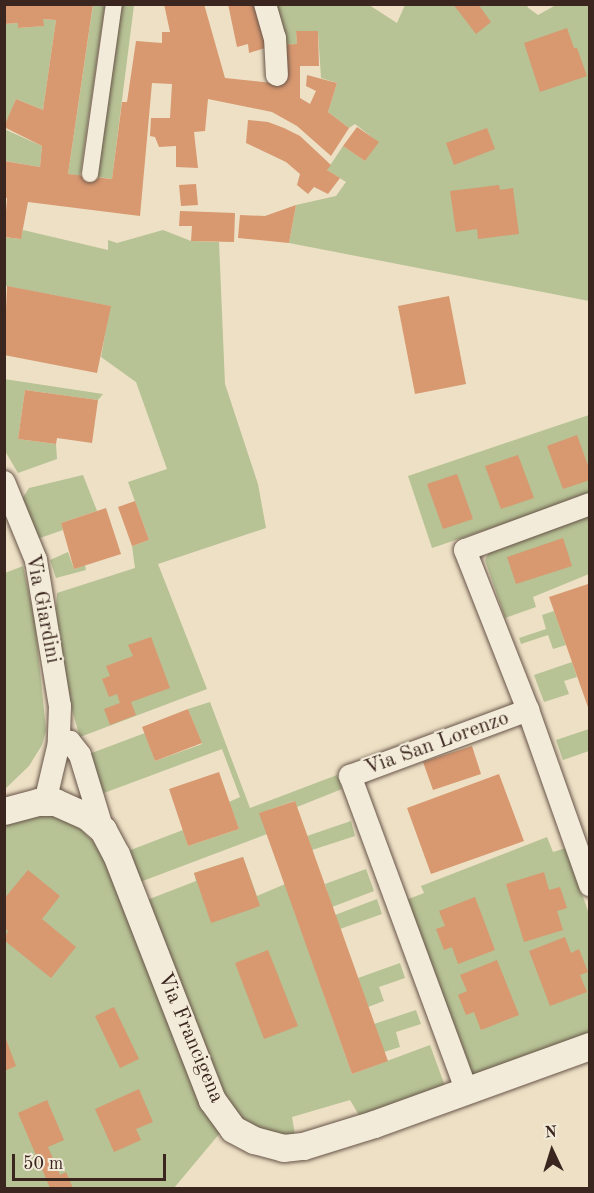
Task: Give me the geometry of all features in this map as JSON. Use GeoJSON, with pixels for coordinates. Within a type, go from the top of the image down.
{"type":"FeatureCollection","features":[{"type":"Feature","properties":{"kind":"street"},"geometry":{"type":"LineString","coordinates":[[90,174],[114,4]]}},
{"type":"Feature","properties":{"kind":"street"},"geometry":{"type":"LineString","coordinates":[[265,4],[275,38],[277,75]]}},
{"type":"Feature","properties":{"kind":"street","name":"Via Giardini"},"geometry":{"type":"LineString","coordinates":[[4,482],[36,560],[60,705],[60,740],[45,802]]}},
{"type":"Feature","properties":{"kind":"street"},"geometry":{"type":"LineString","coordinates":[[528,710],[465,550],[590,504]]}},
{"type":"Feature","properties":{"kind":"street","name":"Via San Lorenzo"},"geometry":{"type":"LineString","coordinates":[[466,1089],[350,777],[528,710],[590,885]]}},
{"type":"Feature","properties":{"kind":"street"},"geometry":{"type":"LineString","coordinates":[[60,740],[70,742],[80,755],[104,830]]}},
{"type":"Feature","properties":{"kind":"street","name":"Via Francigena"},"geometry":{"type":"LineString","coordinates":[[4,811],[55,802],[87,816],[104,830],[116,854],[212,1100],[233,1129],[254,1140],[283,1148],[303,1146],[374,1124],[590,1046]]}},
{"type":"Feature","properties":{"kind":"green space"},"geometry":{"type":"Polygon","coordinates":[[[93,5],[105,5],[80,176],[68,174],[93,5]]]}},
{"type":"Feature","properties":{"kind":"green space"},"geometry":{"type":"Polygon","coordinates":[[[120,5],[134,5],[112,179],[98,177],[120,5]]]}},
{"type":"Feature","properties":{"kind":"green space"},"geometry":{"type":"Polygon","coordinates":[[[261,5],[369,5],[397,23],[405,5],[530,5],[527,7],[538,15],[556,5],[589,5],[589,301],[289,243],[296,205],[336,196],[346,182],[327,170],[343,146],[365,161],[378,142],[355,124],[349,128],[328,112],[337,83],[321,78],[318,31],[296,31],[297,44],[274,45],[261,5]]]}},
{"type":"Feature","properties":{"kind":"green space"},"geometry":{"type":"Polygon","coordinates":[[[43,19],[56,20],[43,110],[16,99],[5,127],[5,24],[18,23],[19,28],[43,26],[43,19]]]}},
{"type":"Feature","properties":{"kind":"green space"},"geometry":{"type":"Polygon","coordinates":[[[4,129],[42,146],[40,167],[5,161],[4,129]]]}},
{"type":"Feature","properties":{"kind":"green space"},"geometry":{"type":"Polygon","coordinates":[[[23,230],[108,250],[108,240],[117,243],[163,230],[191,241],[219,242],[225,384],[258,484],[266,528],[158,564],[207,689],[80,737],[67,693],[56,609],[57,593],[135,568],[132,546],[149,540],[128,482],[167,469],[136,382],[101,357],[110,306],[5,286],[4,237],[20,239],[23,230]]]}},
{"type":"Feature","properties":{"kind":"green space"},"geometry":{"type":"Polygon","coordinates":[[[4,379],[103,394],[98,400],[25,390],[18,439],[56,444],[57,459],[18,473],[5,451],[4,379]]]}},
{"type":"Feature","properties":{"kind":"green space"},"geometry":{"type":"Polygon","coordinates":[[[589,415],[589,495],[432,548],[408,476],[589,415]]]}},
{"type":"Feature","properties":{"kind":"green space"},"geometry":{"type":"Polygon","coordinates":[[[83,475],[97,511],[61,523],[63,530],[37,539],[22,499],[29,488],[83,475]]]}},
{"type":"Feature","properties":{"kind":"green space"},"geometry":{"type":"Polygon","coordinates":[[[589,513],[589,574],[533,597],[536,607],[505,618],[485,560],[491,548],[589,513]]]}},
{"type":"Feature","properties":{"kind":"green space"},"geometry":{"type":"Polygon","coordinates":[[[68,552],[74,569],[85,565],[86,570],[56,578],[50,560],[68,552]]]}},
{"type":"Feature","properties":{"kind":"green space"},"geometry":{"type":"Polygon","coordinates":[[[23,566],[35,622],[46,730],[42,745],[29,766],[5,789],[5,573],[23,566]]]}},
{"type":"Feature","properties":{"kind":"green space"},"geometry":{"type":"Polygon","coordinates":[[[554,611],[566,645],[553,649],[548,635],[521,644],[519,638],[546,629],[542,615],[554,611]]]}},
{"type":"Feature","properties":{"kind":"green space"},"geometry":{"type":"Polygon","coordinates":[[[572,662],[577,677],[564,681],[569,694],[544,702],[534,675],[572,662]]]}},
{"type":"Feature","properties":{"kind":"green space"},"geometry":{"type":"Polygon","coordinates":[[[210,702],[250,808],[337,775],[342,789],[297,807],[294,801],[260,813],[267,834],[140,882],[128,851],[183,830],[188,846],[239,829],[229,802],[240,797],[222,749],[104,793],[89,754],[145,733],[155,761],[202,744],[188,709],[210,702]]]}},
{"type":"Feature","properties":{"kind":"green space"},"geometry":{"type":"Polygon","coordinates":[[[589,729],[589,751],[563,760],[556,740],[589,729]]]}},
{"type":"Feature","properties":{"kind":"green space"},"geometry":{"type":"Polygon","coordinates":[[[47,814],[77,826],[98,846],[220,1133],[174,1188],[5,1188],[5,824],[23,817],[47,814]]]}},
{"type":"Feature","properties":{"kind":"green space"},"geometry":{"type":"Polygon","coordinates":[[[351,821],[355,836],[312,850],[307,836],[351,821]]]}},
{"type":"Feature","properties":{"kind":"green space"},"geometry":{"type":"Polygon","coordinates":[[[547,837],[553,852],[566,848],[589,914],[589,1034],[472,1078],[406,900],[424,893],[421,886],[547,837]]]}},
{"type":"Feature","properties":{"kind":"green space"},"geometry":{"type":"Polygon","coordinates":[[[243,857],[257,896],[285,884],[352,1074],[430,1045],[445,1086],[360,1117],[350,1100],[292,1117],[295,1135],[262,1134],[229,1110],[147,900],[196,881],[194,873],[243,857]]]}},
{"type":"Feature","properties":{"kind":"green space"},"geometry":{"type":"Polygon","coordinates":[[[366,869],[374,891],[332,907],[325,884],[366,869]]]}},
{"type":"Feature","properties":{"kind":"green space"},"geometry":{"type":"Polygon","coordinates":[[[377,899],[382,914],[340,929],[335,915],[377,899]]]}},
{"type":"Feature","properties":{"kind":"green space"},"geometry":{"type":"Polygon","coordinates":[[[400,963],[405,978],[379,987],[384,1001],[368,1007],[358,978],[400,963]]]}},
{"type":"Feature","properties":{"kind":"green space"},"geometry":{"type":"Polygon","coordinates":[[[416,1010],[421,1024],[396,1032],[400,1047],[384,1052],[374,1024],[416,1010]]]}},
{"type":"Feature","properties":{"kind":"building"},"geometry":{"type":"Polygon","coordinates":[[[4,4],[93,4],[68,174],[112,179],[122,102],[127,102],[136,41],[162,43],[162,32],[170,32],[164,4],[204,4],[225,78],[281,84],[277,45],[297,44],[296,31],[318,31],[319,66],[300,66],[300,98],[310,104],[316,91],[306,86],[307,75],[337,83],[328,112],[349,128],[331,156],[297,126],[272,112],[208,99],[205,131],[194,132],[198,168],[176,167],[176,146],[159,147],[155,137],[150,136],[151,118],[170,118],[172,84],[152,83],[140,216],[28,202],[21,239],[4,237],[7,198],[4,198],[4,161],[40,167],[42,146],[4,127],[16,99],[43,110],[56,20],[43,19],[44,26],[18,28],[18,23],[4,24],[4,4]]]}},
{"type":"Feature","properties":{"kind":"building"},"geometry":{"type":"Polygon","coordinates":[[[228,4],[261,4],[274,45],[249,53],[248,44],[237,47],[228,4]]]}},
{"type":"Feature","properties":{"kind":"building"},"geometry":{"type":"Polygon","coordinates":[[[453,4],[478,4],[491,22],[476,34],[453,4]]]}},
{"type":"Feature","properties":{"kind":"building"},"geometry":{"type":"Polygon","coordinates":[[[567,28],[587,76],[540,92],[524,43],[567,28]]]}},
{"type":"Feature","properties":{"kind":"building"},"geometry":{"type":"Polygon","coordinates":[[[248,120],[268,122],[300,136],[331,165],[327,170],[340,178],[328,194],[314,187],[308,194],[297,185],[300,174],[286,162],[246,143],[248,120]]]}},
{"type":"Feature","properties":{"kind":"building"},"geometry":{"type":"Polygon","coordinates":[[[357,127],[379,142],[365,161],[343,146],[357,127]]]}},
{"type":"Feature","properties":{"kind":"building"},"geometry":{"type":"Polygon","coordinates":[[[487,128],[495,149],[454,165],[446,143],[487,128]]]}},
{"type":"Feature","properties":{"kind":"building"},"geometry":{"type":"Polygon","coordinates":[[[196,184],[198,205],[181,206],[179,185],[196,184]]]}},
{"type":"Feature","properties":{"kind":"building"},"geometry":{"type":"Polygon","coordinates":[[[499,185],[500,190],[513,188],[519,234],[478,239],[477,229],[456,232],[450,191],[499,185]]]}},
{"type":"Feature","properties":{"kind":"building"},"geometry":{"type":"Polygon","coordinates":[[[296,205],[289,243],[238,238],[240,215],[265,216],[296,205]]]}},
{"type":"Feature","properties":{"kind":"building"},"geometry":{"type":"Polygon","coordinates":[[[180,211],[235,213],[234,242],[191,241],[192,226],[179,226],[180,211]]]}},
{"type":"Feature","properties":{"kind":"building"},"geometry":{"type":"Polygon","coordinates":[[[7,286],[111,306],[97,373],[4,355],[7,286]]]}},
{"type":"Feature","properties":{"kind":"building"},"geometry":{"type":"Polygon","coordinates":[[[449,296],[466,384],[415,394],[398,306],[449,296]]]}},
{"type":"Feature","properties":{"kind":"building"},"geometry":{"type":"Polygon","coordinates":[[[25,390],[98,400],[92,443],[57,438],[56,444],[18,439],[25,390]]]}},
{"type":"Feature","properties":{"kind":"building"},"geometry":{"type":"Polygon","coordinates":[[[577,435],[590,471],[590,480],[563,489],[547,446],[577,435]]]}},
{"type":"Feature","properties":{"kind":"building"},"geometry":{"type":"Polygon","coordinates":[[[518,455],[534,498],[501,509],[485,466],[518,455]]]}},
{"type":"Feature","properties":{"kind":"building"},"geometry":{"type":"Polygon","coordinates":[[[457,474],[473,519],[443,529],[427,484],[457,474]]]}},
{"type":"Feature","properties":{"kind":"building"},"geometry":{"type":"Polygon","coordinates":[[[135,501],[149,540],[132,546],[118,507],[135,501]]]}},
{"type":"Feature","properties":{"kind":"building"},"geometry":{"type":"Polygon","coordinates":[[[106,508],[121,554],[74,569],[61,523],[106,508]]]}},
{"type":"Feature","properties":{"kind":"building"},"geometry":{"type":"Polygon","coordinates":[[[563,538],[572,566],[516,584],[507,557],[563,538]]]}},
{"type":"Feature","properties":{"kind":"building"},"geometry":{"type":"Polygon","coordinates":[[[588,584],[590,589],[589,710],[549,597],[588,584]]]}},
{"type":"Feature","properties":{"kind":"building"},"geometry":{"type":"Polygon","coordinates":[[[151,637],[170,688],[131,702],[136,715],[110,725],[104,709],[120,703],[117,694],[109,697],[102,679],[110,676],[106,666],[133,656],[128,645],[151,637]]]}},
{"type":"Feature","properties":{"kind":"building"},"geometry":{"type":"Polygon","coordinates":[[[188,709],[202,743],[155,761],[142,727],[188,709]]]}},
{"type":"Feature","properties":{"kind":"building"},"geometry":{"type":"Polygon","coordinates":[[[472,746],[481,774],[433,790],[423,762],[472,746]]]}},
{"type":"Feature","properties":{"kind":"building"},"geometry":{"type":"Polygon","coordinates":[[[219,772],[239,829],[188,846],[169,789],[219,772]]]}},
{"type":"Feature","properties":{"kind":"building"},"geometry":{"type":"Polygon","coordinates":[[[499,774],[524,841],[431,874],[407,808],[499,774]]]}},
{"type":"Feature","properties":{"kind":"building"},"geometry":{"type":"Polygon","coordinates":[[[295,801],[388,1061],[352,1074],[259,813],[295,801]]]}},
{"type":"Feature","properties":{"kind":"building"},"geometry":{"type":"Polygon","coordinates":[[[243,857],[260,906],[211,923],[194,873],[243,857]]]}},
{"type":"Feature","properties":{"kind":"building"},"geometry":{"type":"Polygon","coordinates":[[[28,870],[60,896],[42,919],[76,947],[51,978],[4,940],[8,931],[4,927],[4,899],[28,870]]]}},
{"type":"Feature","properties":{"kind":"building"},"geometry":{"type":"Polygon","coordinates":[[[544,872],[549,890],[560,887],[567,908],[557,911],[563,930],[524,942],[506,884],[544,872]]]}},
{"type":"Feature","properties":{"kind":"building"},"geometry":{"type":"Polygon","coordinates":[[[475,897],[495,950],[458,964],[452,947],[444,950],[436,929],[445,926],[439,911],[475,897]]]}},
{"type":"Feature","properties":{"kind":"building"},"geometry":{"type":"Polygon","coordinates":[[[565,937],[571,953],[579,949],[588,972],[580,975],[587,992],[550,1006],[529,951],[565,937]]]}},
{"type":"Feature","properties":{"kind":"building"},"geometry":{"type":"Polygon","coordinates":[[[268,950],[298,1026],[264,1039],[235,963],[268,950]]]}},
{"type":"Feature","properties":{"kind":"building"},"geometry":{"type":"Polygon","coordinates":[[[497,960],[519,1015],[481,1030],[474,1012],[466,1015],[458,995],[467,991],[460,975],[497,960]]]}},
{"type":"Feature","properties":{"kind":"building"},"geometry":{"type":"Polygon","coordinates":[[[114,1007],[139,1059],[120,1068],[95,1016],[114,1007]]]}},
{"type":"Feature","properties":{"kind":"building"},"geometry":{"type":"Polygon","coordinates":[[[4,1034],[16,1066],[4,1071],[4,1034]]]}},
{"type":"Feature","properties":{"kind":"building"},"geometry":{"type":"Polygon","coordinates":[[[139,1089],[153,1122],[136,1129],[141,1140],[114,1152],[95,1109],[139,1089]]]}},
{"type":"Feature","properties":{"kind":"building"},"geometry":{"type":"Polygon","coordinates":[[[47,1100],[64,1140],[48,1147],[60,1175],[66,1172],[73,1188],[50,1188],[18,1113],[47,1100]]]}}]}
